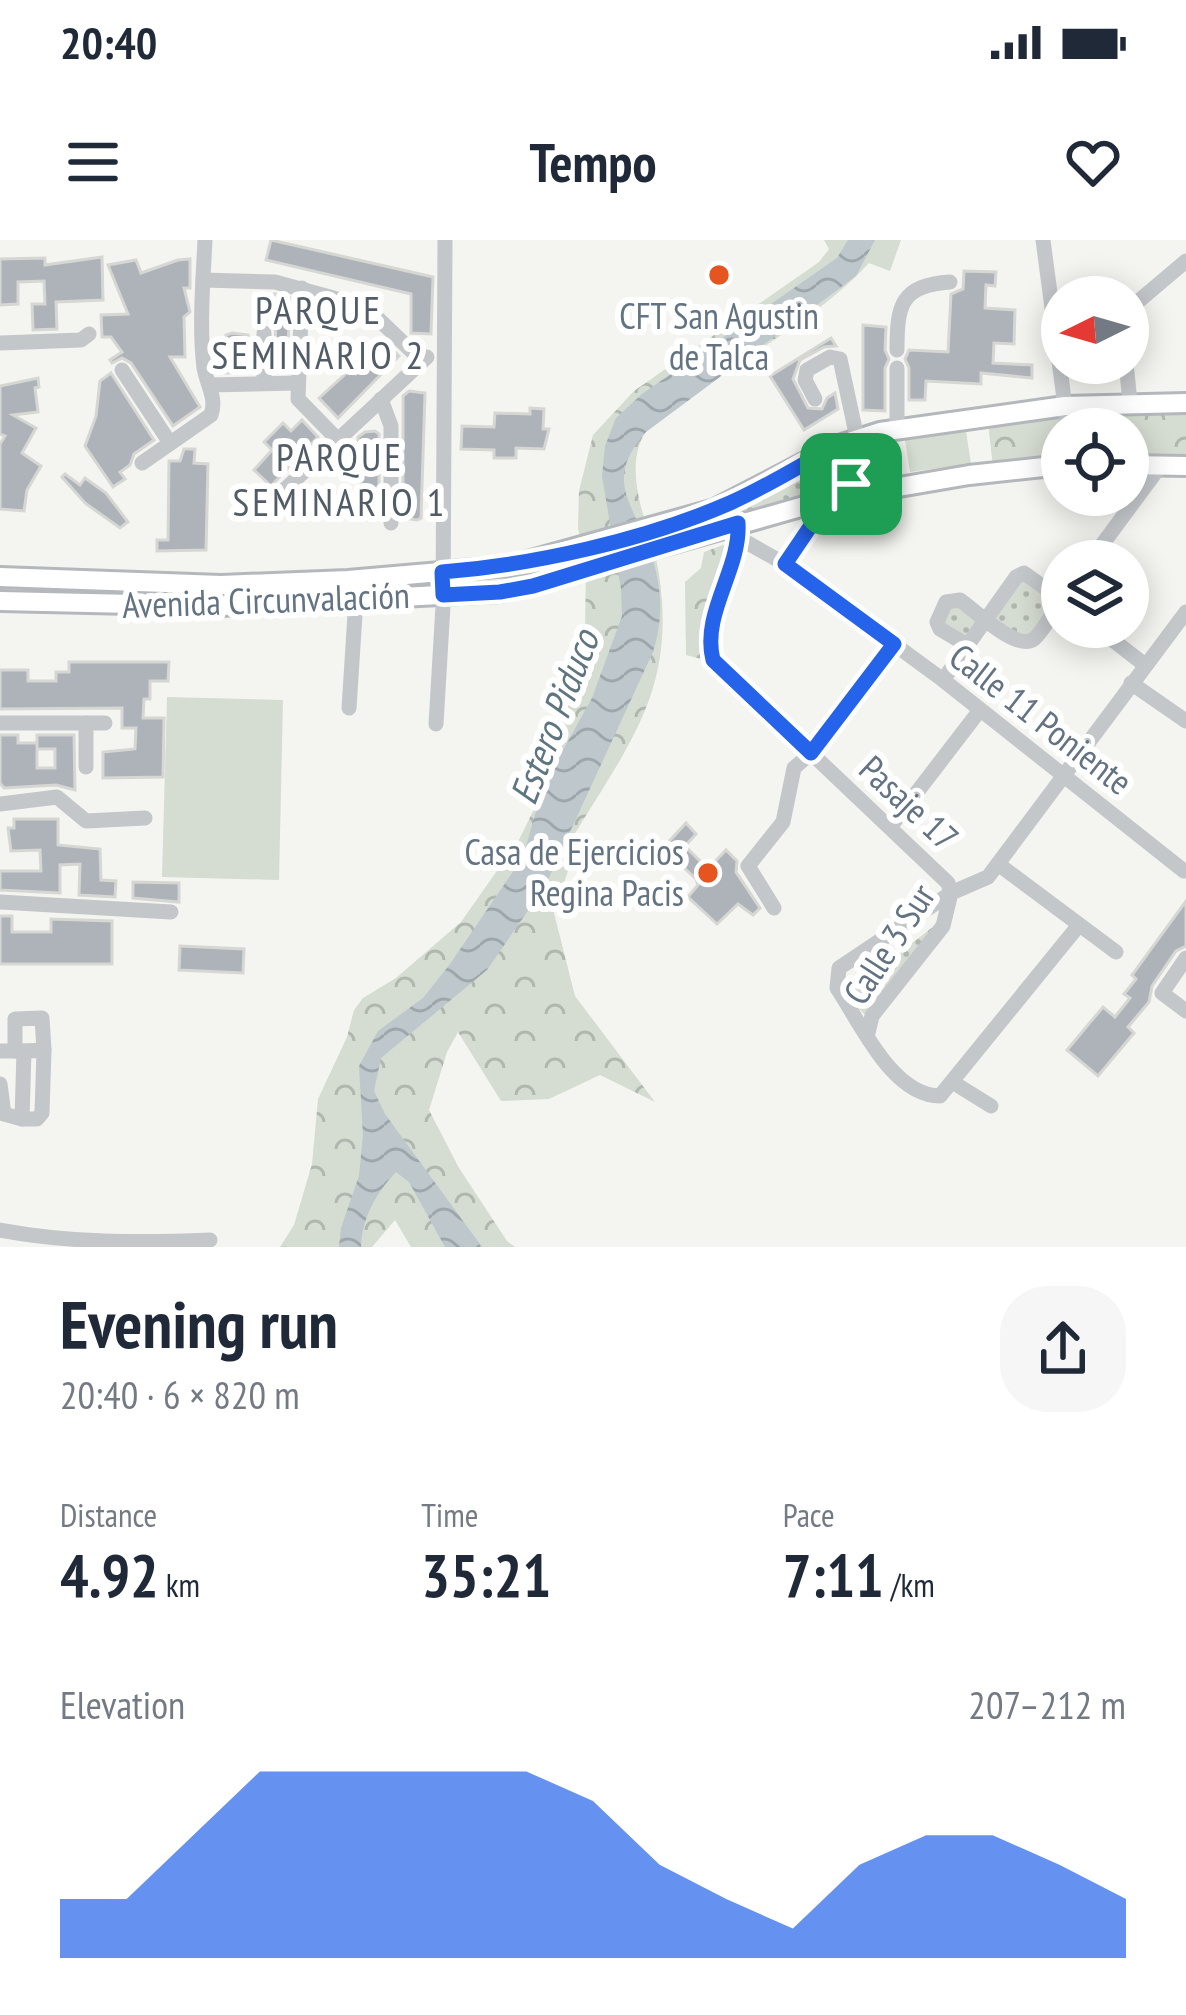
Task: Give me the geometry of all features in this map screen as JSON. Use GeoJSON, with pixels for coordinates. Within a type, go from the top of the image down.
{"type":"FeatureCollection","features":[{"type":"Feature","properties":{"kind":"main road"},"geometry":{"type":"LineString","coordinates":[[674,534],[837,455],[857,437],[1065,406],[1186,403]]}},
{"type":"Feature","properties":{"kind":"main road"},"geometry":{"type":"LineString","coordinates":[[837,455],[851,484],[863,493]]}},
{"type":"Feature","properties":{"kind":"main road"},"geometry":{"type":"LineString","coordinates":[[829,499],[837,455]]}},
{"type":"Feature","properties":{"kind":"main road"},"geometry":{"type":"LineString","coordinates":[[1149,465],[1186,466]]}},
{"type":"Feature","properties":{"kind":"main road","name":"Avenida Circunvalación"},"geometry":{"type":"LineString","coordinates":[[0,577],[221,585],[442,572],[529,562],[674,534],[739,531],[829,499],[1041,468]]}},
{"type":"Feature","properties":{"kind":"main road","name":"Avenida Circunvalación"},"geometry":{"type":"LineString","coordinates":[[0,602],[221,606],[500,592],[533,586],[674,534]]}},
{"type":"Feature","properties":{"kind":"street"},"geometry":{"type":"LineString","coordinates":[[142,464],[211,415],[214,404],[203,353],[205,240]]}},
{"type":"Feature","properties":{"kind":"street"},"geometry":{"type":"LineString","coordinates":[[436,724],[443,595],[445,240]]}},
{"type":"Feature","properties":{"kind":"street"},"geometry":{"type":"LineString","coordinates":[[1043,240],[1065,406]]}},
{"type":"Feature","properties":{"kind":"street"},"geometry":{"type":"LineString","coordinates":[[1149,292],[1186,261]]}},
{"type":"Feature","properties":{"kind":"street"},"geometry":{"type":"LineString","coordinates":[[203,280],[260,280],[369,310],[421,360]]}},
{"type":"Feature","properties":{"kind":"street"},"geometry":{"type":"LineString","coordinates":[[897,350],[897,316],[910,292],[950,282]]}},
{"type":"Feature","properties":{"kind":"street"},"geometry":{"type":"LineString","coordinates":[[302,288],[298,399],[338,440]]}},
{"type":"Feature","properties":{"kind":"street"},"geometry":{"type":"LineString","coordinates":[[264,333],[264,383]]}},
{"type":"Feature","properties":{"kind":"street"},"geometry":{"type":"LineString","coordinates":[[0,343],[82,340],[89,334]]}},
{"type":"Feature","properties":{"kind":"street"},"geometry":{"type":"LineString","coordinates":[[267,506],[421,360],[444,352]]}},
{"type":"Feature","properties":{"kind":"street"},"geometry":{"type":"LineString","coordinates":[[815,399],[805,380],[807,370],[840,358],[857,437]]}},
{"type":"Feature","properties":{"kind":"street"},"geometry":{"type":"LineString","coordinates":[[886,473],[897,368]]}},
{"type":"Feature","properties":{"kind":"street"},"geometry":{"type":"LineString","coordinates":[[122,370],[170,443]]}},
{"type":"Feature","properties":{"kind":"street"},"geometry":{"type":"LineString","coordinates":[[209,385],[297,383]]}},
{"type":"Feature","properties":{"kind":"street"},"geometry":{"type":"LineString","coordinates":[[1128,384],[1130,402]]}},
{"type":"Feature","properties":{"kind":"street"},"geometry":{"type":"LineString","coordinates":[[381,398],[391,426],[391,523]]}},
{"type":"Feature","properties":{"kind":"street"},"geometry":{"type":"LineString","coordinates":[[1106,540],[1161,465]]}},
{"type":"Feature","properties":{"kind":"street"},"geometry":{"type":"LineString","coordinates":[[785,564],[829,499]]}},
{"type":"Feature","properties":{"kind":"street","name":"Calle 11 Poniente"},"geometry":{"type":"LineString","coordinates":[[739,531],[943,680],[1184,871]]}},
{"type":"Feature","properties":{"kind":"street","name":"Pasaje 17"},"geometry":{"type":"LineString","coordinates":[[739,531],[713,627],[713,660],[942,874],[951,893]]}},
{"type":"Feature","properties":{"kind":"street"},"geometry":{"type":"LineString","coordinates":[[943,680],[1016,577],[1024,573],[1041,582]]}},
{"type":"Feature","properties":{"kind":"street"},"geometry":{"type":"LineString","coordinates":[[349,708],[356,599]]}},
{"type":"Feature","properties":{"kind":"street"},"geometry":{"type":"LineString","coordinates":[[967,645],[940,629],[937,622],[946,602],[960,600],[1016,643],[1028,642],[1041,626]]}},
{"type":"Feature","properties":{"kind":"street","name":"Calle 3 Sur"},"geometry":{"type":"LineString","coordinates":[[868,1033],[872,1016],[944,926],[951,893],[979,884],[998,864],[1186,612]]}},
{"type":"Feature","properties":{"kind":"street"},"geometry":{"type":"LineString","coordinates":[[774,908],[748,866],[783,822],[794,768],[811,753],[894,644]]}},
{"type":"Feature","properties":{"kind":"street"},"geometry":{"type":"LineString","coordinates":[[1123,648],[1145,665]]}},
{"type":"Feature","properties":{"kind":"street"},"geometry":{"type":"LineString","coordinates":[[1131,683],[1186,721]]}},
{"type":"Feature","properties":{"kind":"street"},"geometry":{"type":"LineString","coordinates":[[891,826],[980,710]]}},
{"type":"Feature","properties":{"kind":"street"},"geometry":{"type":"LineString","coordinates":[[0,723],[105,723]]}},
{"type":"Feature","properties":{"kind":"street"},"geometry":{"type":"LineString","coordinates":[[86,723],[86,766]]}},
{"type":"Feature","properties":{"kind":"street"},"geometry":{"type":"LineString","coordinates":[[0,804],[57,797],[82,820],[145,818]]}},
{"type":"Feature","properties":{"kind":"street"},"geometry":{"type":"LineString","coordinates":[[998,864],[1116,952]]}},
{"type":"Feature","properties":{"kind":"street"},"geometry":{"type":"LineString","coordinates":[[951,893],[839,968],[837,988],[868,1033],[874,1054],[920,1092],[940,1096],[954,1082],[1079,925]]}},
{"type":"Feature","properties":{"kind":"street"},"geometry":{"type":"LineString","coordinates":[[0,902],[171,912]]}},
{"type":"Feature","properties":{"kind":"street"},"geometry":{"type":"LineString","coordinates":[[1186,958],[1162,992],[1186,1011]]}},
{"type":"Feature","properties":{"kind":"street"},"geometry":{"type":"LineString","coordinates":[[0,1084],[4,1114],[22,1119],[37,1119],[42,1113],[42,1018],[15,1019],[13,1051],[22,1119]]}},
{"type":"Feature","properties":{"kind":"street"},"geometry":{"type":"LineString","coordinates":[[13,1051],[44,1050]]}},
{"type":"Feature","properties":{"kind":"street"},"geometry":{"type":"LineString","coordinates":[[954,1082],[991,1106]]}},
{"type":"Feature","properties":{"kind":"street"},"geometry":{"type":"LineString","coordinates":[[0,1230],[46,1239],[122,1244],[209,1240]]}},
{"type":"Feature","properties":{"kind":"green space"},"geometry":{"type":"Polygon","coordinates":[[[824,240],[901,240],[890,271],[869,263],[810,315],[661,414],[640,442],[636,460],[639,499],[659,574],[661,653],[654,686],[628,747],[570,842],[574,853],[554,913],[575,996],[655,1102],[600,1075],[549,1099],[501,1101],[458,1032],[429,1110],[459,1168],[515,1247],[411,1247],[395,1220],[372,1247],[280,1247],[294,1225],[312,1164],[318,1099],[347,1037],[354,1010],[461,922],[520,838],[546,784],[585,634],[586,564],[578,528],[579,491],[593,435],[634,391],[819,262],[829,249],[824,240]]]}},
{"type":"Feature","properties":{"kind":"green space"},"geometry":{"type":"Polygon","coordinates":[[[1186,409],[1186,461],[1149,459],[1149,410],[1186,409]]]}},
{"type":"Feature","properties":{"kind":"green space"},"geometry":{"type":"Polygon","coordinates":[[[1041,416],[1041,462],[993,468],[988,422],[1041,416]]]}},
{"type":"Feature","properties":{"kind":"green space"},"geometry":{"type":"Polygon","coordinates":[[[966,431],[971,464],[910,472],[905,440],[966,431]]]}},
{"type":"Feature","properties":{"kind":"green space"},"geometry":{"type":"Polygon","coordinates":[[[824,464],[827,468],[818,496],[663,536],[738,508],[824,464]]]}},
{"type":"Feature","properties":{"kind":"green space"},"geometry":{"type":"Polygon","coordinates":[[[726,544],[701,659],[686,655],[685,582],[701,568],[704,552],[726,544]]]}},
{"type":"Feature","properties":{"kind":"green space"},"geometry":{"type":"Polygon","coordinates":[[[1016,577],[1041,589],[1041,628],[1033,640],[987,619],[967,645],[940,629],[946,602],[987,618],[1016,577]]]}},
{"type":"Feature","properties":{"kind":"green space"},"geometry":{"type":"Polygon","coordinates":[[[167,697],[283,700],[279,880],[162,877],[167,697]]]}},
{"type":"Feature","properties":{"kind":"green space"},"geometry":{"type":"Polygon","coordinates":[[[934,926],[867,1017],[845,995],[934,926]]]}},
{"type":"Feature","properties":{"kind":"water"},"geometry":{"type":"Polygon","coordinates":[[[848,240],[875,240],[856,276],[646,432],[633,449],[626,464],[626,492],[650,551],[659,589],[653,652],[545,886],[487,970],[381,1058],[374,1091],[385,1114],[482,1247],[445,1247],[409,1182],[396,1172],[371,1206],[361,1247],[339,1247],[359,1176],[363,1135],[359,1066],[378,1031],[423,998],[450,964],[523,857],[543,786],[592,698],[622,616],[602,476],[605,446],[616,418],[642,394],[837,258],[848,240]]]}},
{"type":"Feature","properties":{"kind":"building"},"geometry":{"type":"Polygon","coordinates":[[[271,240],[433,277],[431,334],[411,333],[411,294],[266,260],[271,240]]]}},
{"type":"Feature","properties":{"kind":"building"},"geometry":{"type":"Polygon","coordinates":[[[102,257],[103,300],[56,302],[57,329],[33,330],[32,304],[45,304],[44,281],[18,282],[18,304],[0,305],[0,259],[45,258],[45,265],[102,257]]]}},
{"type":"Feature","properties":{"kind":"building"},"geometry":{"type":"Polygon","coordinates":[[[190,259],[190,288],[184,288],[190,312],[184,317],[185,357],[170,357],[200,407],[173,426],[131,363],[122,358],[110,360],[122,352],[111,337],[102,337],[101,315],[128,314],[108,265],[136,260],[141,273],[190,259]]]}},
{"type":"Feature","properties":{"kind":"building"},"geometry":{"type":"Polygon","coordinates":[[[964,271],[996,272],[995,286],[986,285],[985,308],[1015,310],[1014,344],[994,343],[993,363],[1032,365],[1032,378],[981,373],[981,384],[926,381],[925,400],[909,400],[905,359],[909,350],[948,352],[951,294],[963,289],[964,271]]]}},
{"type":"Feature","properties":{"kind":"building"},"geometry":{"type":"Polygon","coordinates":[[[275,294],[290,298],[287,371],[276,371],[275,294]]]}},
{"type":"Feature","properties":{"kind":"building"},"geometry":{"type":"Polygon","coordinates":[[[863,325],[886,327],[885,411],[863,410],[863,325]]]}},
{"type":"Feature","properties":{"kind":"building"},"geometry":{"type":"Polygon","coordinates":[[[226,335],[248,335],[248,372],[226,373],[226,335]]]}},
{"type":"Feature","properties":{"kind":"building"},"geometry":{"type":"Polygon","coordinates":[[[831,338],[836,346],[800,360],[793,379],[808,408],[822,409],[835,393],[838,409],[804,430],[770,376],[831,338]]]}},
{"type":"Feature","properties":{"kind":"building"},"geometry":{"type":"Polygon","coordinates":[[[387,344],[399,356],[338,418],[319,398],[351,369],[356,374],[387,344]]]}},
{"type":"Feature","properties":{"kind":"building"},"geometry":{"type":"Polygon","coordinates":[[[111,373],[154,440],[134,454],[120,472],[125,479],[113,487],[85,446],[96,416],[100,381],[111,373]]]}},
{"type":"Feature","properties":{"kind":"building"},"geometry":{"type":"Polygon","coordinates":[[[38,378],[38,412],[13,415],[36,428],[22,453],[41,466],[27,490],[24,511],[0,509],[0,444],[5,436],[0,434],[0,386],[38,378]]]}},
{"type":"Feature","properties":{"kind":"building"},"geometry":{"type":"Polygon","coordinates":[[[409,391],[425,393],[421,518],[417,520],[403,518],[403,396],[409,391]]]}},
{"type":"Feature","properties":{"kind":"building"},"geometry":{"type":"Polygon","coordinates":[[[530,408],[544,409],[543,429],[549,429],[544,449],[516,448],[516,458],[494,458],[494,450],[461,449],[462,426],[494,427],[495,413],[530,414],[530,408]]]}},
{"type":"Feature","properties":{"kind":"building"},"geometry":{"type":"Polygon","coordinates":[[[302,420],[318,437],[271,486],[254,470],[272,450],[264,442],[283,423],[291,431],[302,420]]]}},
{"type":"Feature","properties":{"kind":"building"},"geometry":{"type":"Polygon","coordinates":[[[379,434],[379,516],[363,518],[358,516],[358,437],[379,434]]]}},
{"type":"Feature","properties":{"kind":"building"},"geometry":{"type":"Polygon","coordinates":[[[184,449],[195,449],[194,463],[208,464],[206,550],[157,551],[157,540],[168,540],[169,461],[180,461],[184,449]]]}},
{"type":"Feature","properties":{"kind":"building"},"geometry":{"type":"Polygon","coordinates":[[[65,474],[80,485],[85,478],[106,493],[128,522],[120,528],[85,503],[62,477],[65,474]]]}},
{"type":"Feature","properties":{"kind":"building"},"geometry":{"type":"Polygon","coordinates":[[[300,493],[338,493],[338,514],[299,514],[300,493]]]}},
{"type":"Feature","properties":{"kind":"building"},"geometry":{"type":"Polygon","coordinates":[[[69,662],[169,662],[168,681],[150,681],[143,718],[164,718],[163,777],[103,778],[103,752],[135,749],[136,728],[122,728],[122,708],[0,709],[0,670],[28,670],[28,681],[56,681],[56,672],[69,672],[69,662]]]}},
{"type":"Feature","properties":{"kind":"building"},"geometry":{"type":"Polygon","coordinates":[[[0,735],[18,735],[18,743],[37,743],[37,735],[74,735],[75,790],[56,785],[4,788],[0,783],[0,735]],[[37,749],[37,768],[55,768],[55,749],[37,749]]]}},
{"type":"Feature","properties":{"kind":"building"},"geometry":{"type":"Polygon","coordinates":[[[14,819],[58,819],[58,845],[100,849],[101,880],[116,881],[115,897],[79,895],[80,864],[60,865],[60,893],[0,890],[0,871],[41,871],[40,850],[11,851],[8,828],[14,828],[14,819]]]}},
{"type":"Feature","properties":{"kind":"building","name":"Casa de Ejercicios Regina Pacis"},"geometry":{"type":"Polygon","coordinates":[[[686,823],[696,834],[685,846],[708,869],[726,850],[737,861],[736,872],[760,908],[753,915],[738,904],[717,924],[688,897],[698,885],[696,879],[663,848],[686,823]]]}},
{"type":"Feature","properties":{"kind":"building"},"geometry":{"type":"Polygon","coordinates":[[[133,882],[179,883],[179,902],[133,898],[133,882]]]}},
{"type":"Feature","properties":{"kind":"building"},"geometry":{"type":"Polygon","coordinates":[[[1186,901],[1186,946],[1176,951],[1152,986],[1149,1002],[1128,1027],[1134,1033],[1098,1076],[1067,1050],[1103,1007],[1115,1017],[1130,998],[1124,994],[1136,979],[1132,975],[1186,901]]]}},
{"type":"Feature","properties":{"kind":"building"},"geometry":{"type":"Polygon","coordinates":[[[0,916],[12,916],[12,932],[51,932],[51,919],[112,921],[112,964],[0,964],[0,916]]]}},
{"type":"Feature","properties":{"kind":"building"},"geometry":{"type":"Polygon","coordinates":[[[180,946],[244,949],[243,973],[179,970],[180,946]]]}},
{"type":"Feature","properties":{"kind":"place","name":"CFT San Agustin de Talca"},"geometry":{"type":"Point","coordinates":[719,275]}},
{"type":"Feature","properties":{"kind":"place","name":"Casa de Ejercicios Regina Pacis"},"geometry":{"type":"Point","coordinates":[708,873]}},
{"type":"Feature","properties":{"kind":"district","name":"PARQUE SEMINARIO 2"},"geometry":{"type":"Point","coordinates":[319,332]}},
{"type":"Feature","properties":{"kind":"district","name":"PARQUE SEMINARIO 1"},"geometry":{"type":"Point","coordinates":[340,480]}},
{"type":"Feature","properties":{"kind":"route"},"geometry":{"type":"LineString","coordinates":[[836,446],[838,464],[851,484],[863,493],[829,499],[785,564],[894,644],[811,753],[719,668],[710,651],[720,597],[739,538],[738,523],[533,586],[443,595],[442,572],[510,566],[671,524],[734,502],[836,446]]}},
{"type":"Feature","properties":{"kind":"water label","name":"Estero Piduco"},"geometry":{"type":"Point","coordinates":[554,717]}}]}
